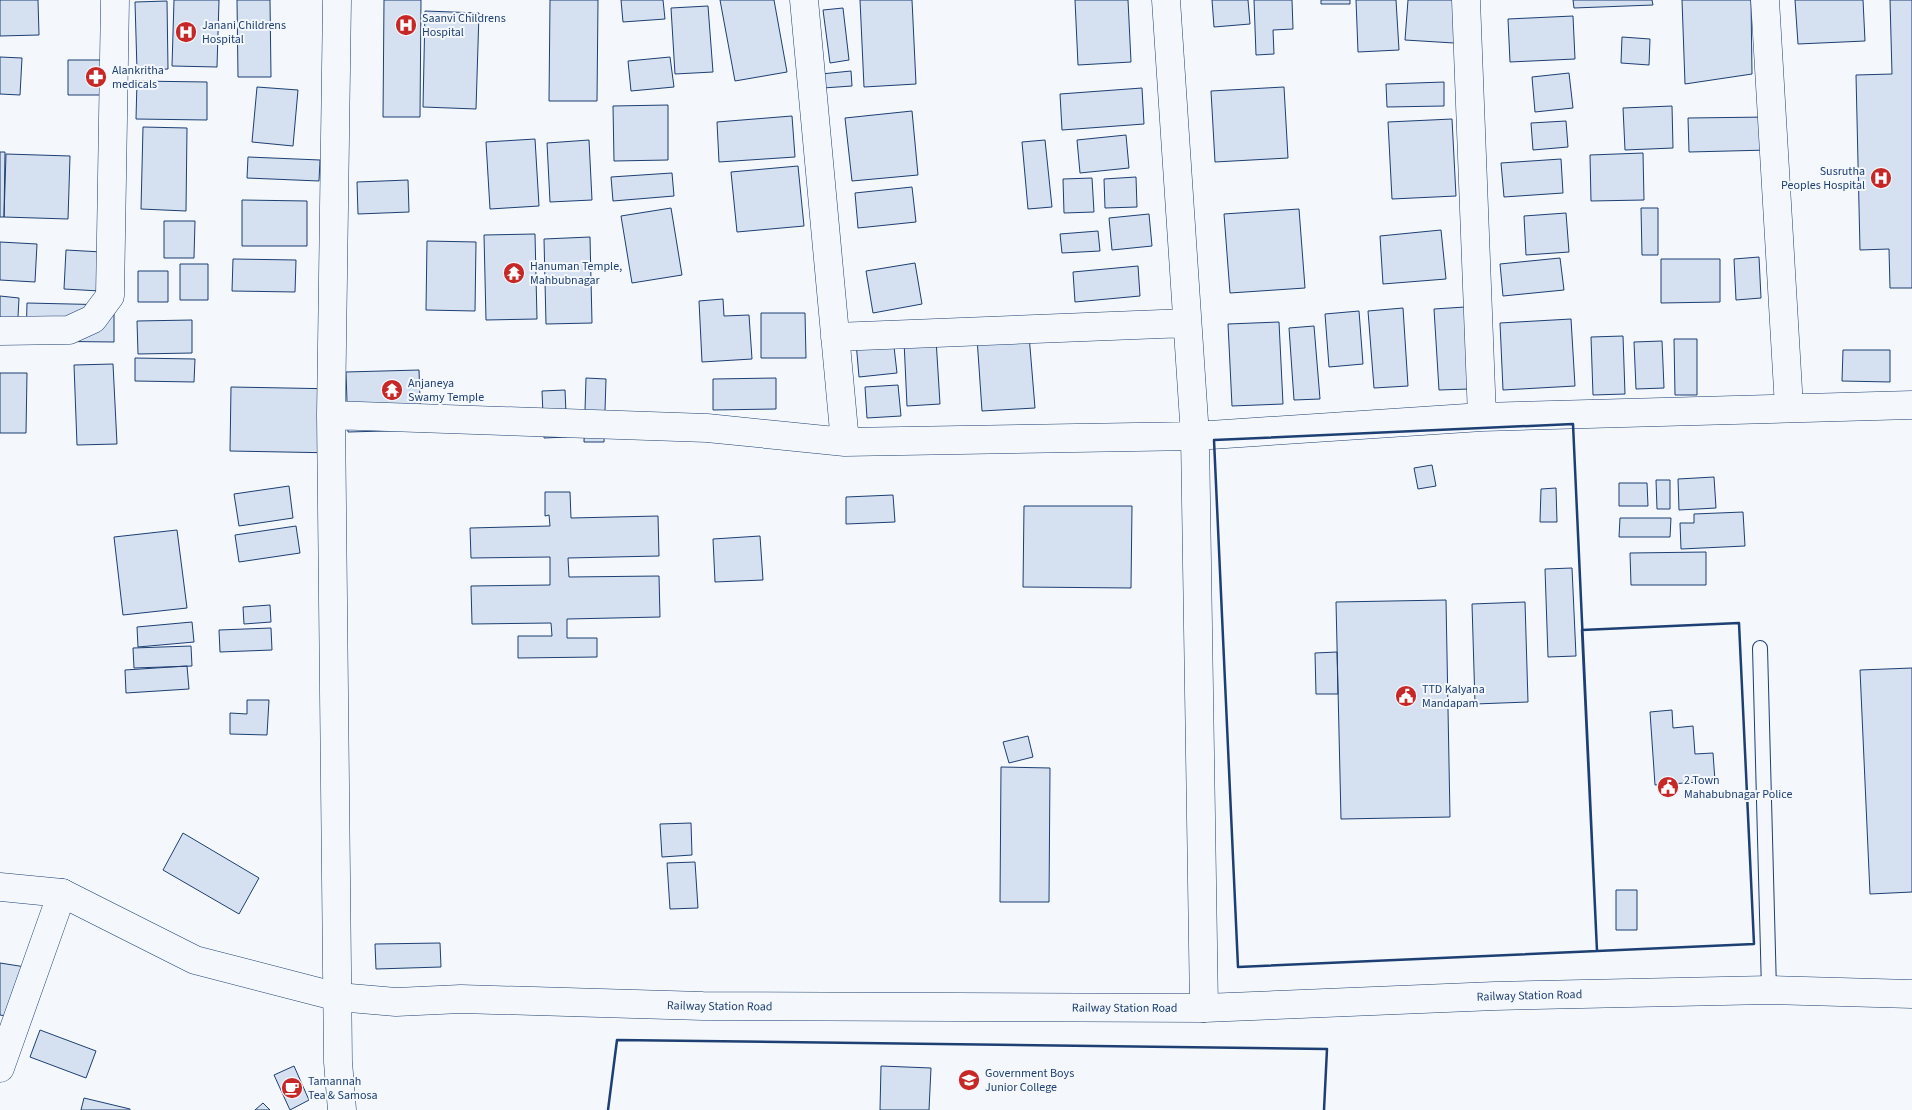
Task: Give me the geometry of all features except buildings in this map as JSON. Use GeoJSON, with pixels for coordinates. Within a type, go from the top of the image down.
{"type":"FeatureCollection","features":[{"type":"Feature","properties":{"kind":"street"},"geometry":{"type":"LineString","coordinates":[[0,332],[68,330],[93,319],[110,296],[115,0]]}},
{"type":"Feature","properties":{"kind":"street"},"geometry":{"type":"LineString","coordinates":[[338,0],[331,415],[338,1062],[342,1110]]}},
{"type":"Feature","properties":{"kind":"street"},"geometry":{"type":"LineString","coordinates":[[804,0],[845,442]]}},
{"type":"Feature","properties":{"kind":"street"},"geometry":{"type":"LineString","coordinates":[[1166,0],[1195,436],[1204,1008]]}},
{"type":"Feature","properties":{"kind":"street"},"geometry":{"type":"LineString","coordinates":[[1466,0],[1482,417]]}},
{"type":"Feature","properties":{"kind":"street"},"geometry":{"type":"LineString","coordinates":[[1765,0],[1789,407]]}},
{"type":"Feature","properties":{"kind":"street"},"geometry":{"type":"LineString","coordinates":[[835,337],[1187,323]]}},
{"type":"Feature","properties":{"kind":"street"},"geometry":{"type":"LineString","coordinates":[[331,415],[707,428],[845,442],[1195,436],[1482,417],[1912,405]]}},
{"type":"Feature","properties":{"kind":"street","name":"Railway Station Road"},"geometry":{"type":"LineString","coordinates":[[0,887],[62,894],[195,960],[338,997],[396,1002],[461,999],[703,1006],[1204,1008],[1495,996],[1769,990],[1912,994]]}},
{"type":"Feature","properties":{"kind":"street"},"geometry":{"type":"LineString","coordinates":[[0,1068],[62,894]]}},
{"type":"Feature","properties":{"kind":"lane"},"geometry":{"type":"LineString","coordinates":[[1760,648],[1769,990]]}},
{"type":"Feature","properties":{"kind":"wall"},"geometry":{"type":"LineString","coordinates":[[1573,424],[1597,951],[1238,967],[1214,440],[1573,424]]}},
{"type":"Feature","properties":{"kind":"wall"},"geometry":{"type":"LineString","coordinates":[[1739,623],[1754,944],[1597,951],[1582,630],[1739,623]]}},
{"type":"Feature","properties":{"kind":"wall"},"geometry":{"type":"LineString","coordinates":[[608,1110],[617,1040],[1327,1049],[1324,1110]]}},
{"type":"Feature","properties":{"kind":"place","name":"Saanvi Childrens Hospital"},"geometry":{"type":"Point","coordinates":[406,25]}},
{"type":"Feature","properties":{"kind":"place","name":"Janani Childrens Hospital"},"geometry":{"type":"Point","coordinates":[186,32]}},
{"type":"Feature","properties":{"kind":"place","name":"Alankritha medicals"},"geometry":{"type":"Point","coordinates":[96,77]}},
{"type":"Feature","properties":{"kind":"place","name":"Susrutha Peoples Hospital"},"geometry":{"type":"Point","coordinates":[1881,178]}},
{"type":"Feature","properties":{"kind":"place","name":"Hanuman Temple, Mahbubnagar"},"geometry":{"type":"Point","coordinates":[514,273]}},
{"type":"Feature","properties":{"kind":"place","name":"Anjaneya Swamy Temple"},"geometry":{"type":"Point","coordinates":[392,390]}},
{"type":"Feature","properties":{"kind":"place","name":"TTD Kalyana Mandapam"},"geometry":{"type":"Point","coordinates":[1406,696]}},
{"type":"Feature","properties":{"kind":"place","name":"2 Town Mahabubnagar Police"},"geometry":{"type":"Point","coordinates":[1668,787]}},
{"type":"Feature","properties":{"kind":"place","name":"Government Boys Junior College"},"geometry":{"type":"Point","coordinates":[969,1080]}},
{"type":"Feature","properties":{"kind":"place","name":"Tamannah Tea & Samosa"},"geometry":{"type":"Point","coordinates":[292,1088]}}]}
